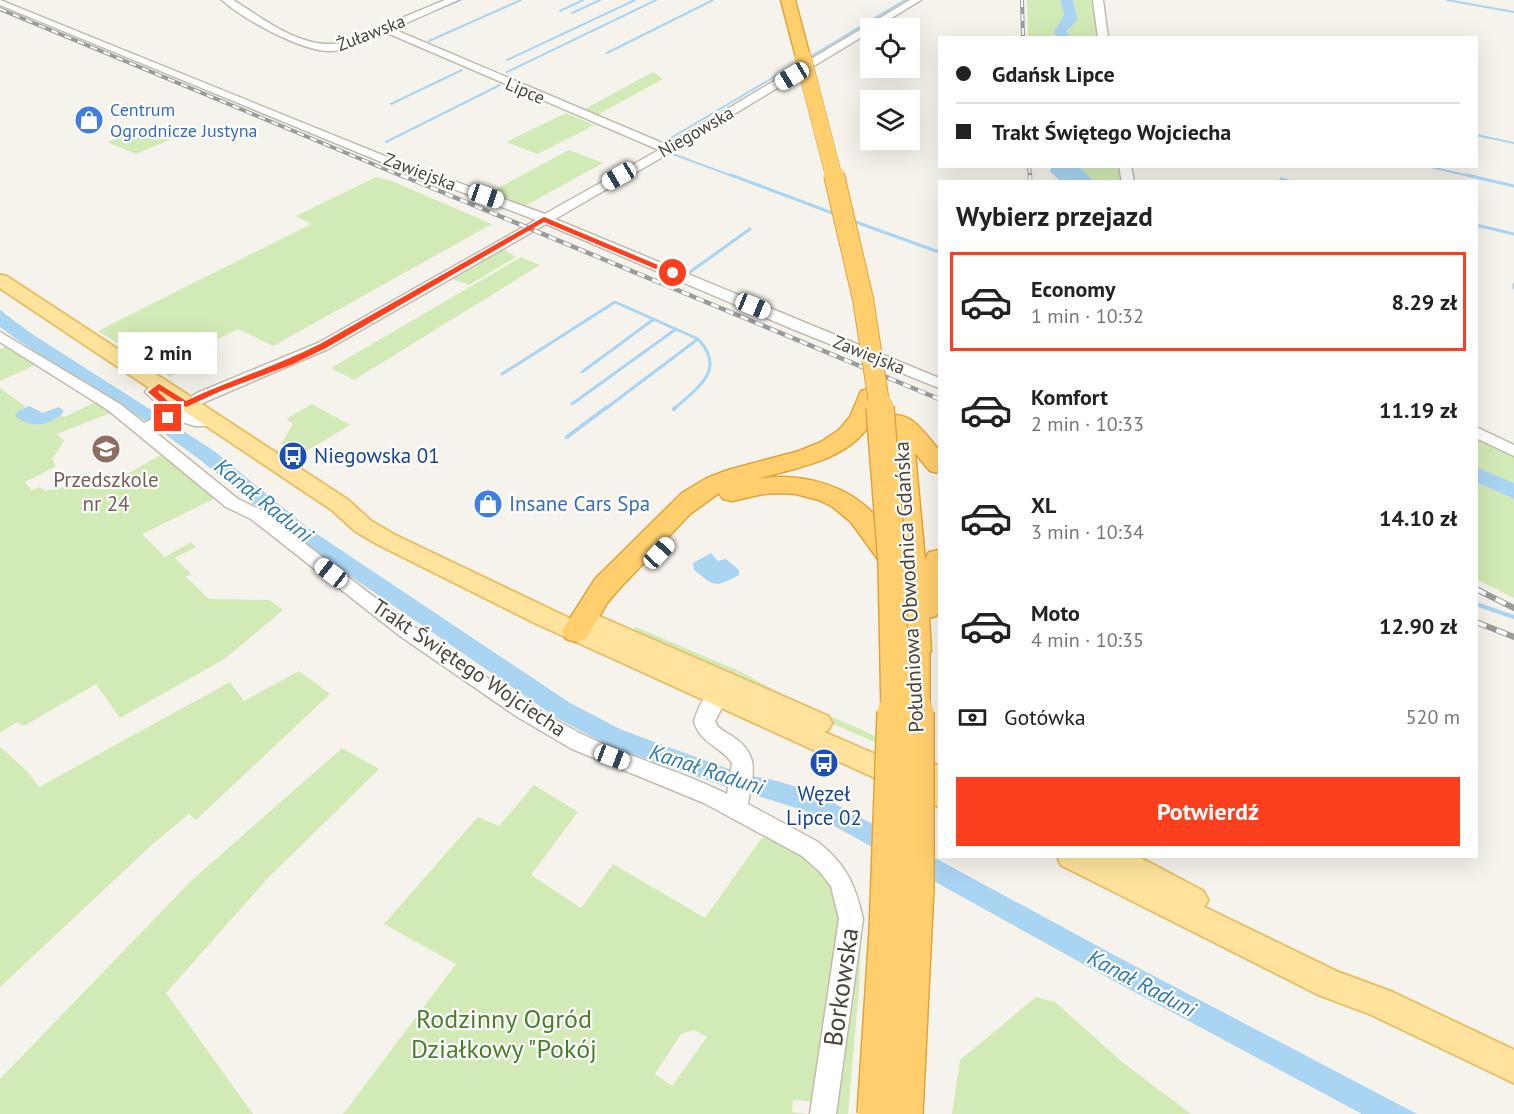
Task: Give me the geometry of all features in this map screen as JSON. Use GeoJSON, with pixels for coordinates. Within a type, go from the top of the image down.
{"type":"FeatureCollection","features":[{"type":"Feature","properties":{"kind":"highway","name":"Południowa Obwodnica Gdańska"},"geometry":{"type":"LineString","coordinates":[[788,0],[858,275],[874,363],[885,459],[892,558],[895,692],[889,907],[875,1114]]}},
{"type":"Feature","properties":{"kind":"highway","name":"Południowa Obwodnica Gdańska"},"geometry":{"type":"LineString","coordinates":[[798,0],[870,259],[889,351],[909,515],[916,651],[916,889],[905,1114]]}},
{"type":"Feature","properties":{"kind":"highway"},"geometry":{"type":"LineString","coordinates":[[581,626],[613,604],[625,578],[678,509],[704,490],[741,474],[821,451],[852,434],[866,410],[869,381],[874,363]]}},
{"type":"Feature","properties":{"kind":"highway"},"geometry":{"type":"LineString","coordinates":[[899,421],[938,464]]}},
{"type":"Feature","properties":{"kind":"highway"},"geometry":{"type":"LineString","coordinates":[[625,578],[713,502],[742,489],[765,485],[800,487],[841,501],[862,518],[892,558]]}},
{"type":"Feature","properties":{"kind":"highway"},"geometry":{"type":"LineString","coordinates":[[916,651],[926,623],[925,603],[931,573],[938,561]]}},
{"type":"Feature","properties":{"kind":"main road"},"geometry":{"type":"LineString","coordinates":[[0,280],[159,386],[177,412],[214,423],[340,505],[363,526],[385,539],[581,626],[938,777]]}},
{"type":"Feature","properties":{"kind":"main road"},"geometry":{"type":"LineString","coordinates":[[581,626],[718,696],[938,795]]}},
{"type":"Feature","properties":{"kind":"main road"},"geometry":{"type":"LineString","coordinates":[[1075,858],[1330,984],[1381,1003],[1514,1067]]}},
{"type":"Feature","properties":{"kind":"main road"},"geometry":{"type":"LineString","coordinates":[[1112,858],[1335,972],[1381,1003]]}},
{"type":"Feature","properties":{"kind":"street","name":"Żuławska"},"geometry":{"type":"LineString","coordinates":[[226,0],[296,40],[321,49],[339,48],[453,0]]}},
{"type":"Feature","properties":{"kind":"street","name":"Niegowska"},"geometry":{"type":"LineString","coordinates":[[177,412],[218,389],[272,370],[309,353],[667,149],[916,0]]}},
{"type":"Feature","properties":{"kind":"street"},"geometry":{"type":"LineString","coordinates":[[1098,0],[1103,36]]}},
{"type":"Feature","properties":{"kind":"street","name":"Zawiejska"},"geometry":{"type":"LineString","coordinates":[[0,2],[383,159],[519,208],[938,383]]}},
{"type":"Feature","properties":{"kind":"street","name":"Lipce"},"geometry":{"type":"LineString","coordinates":[[385,29],[667,149]]}},
{"type":"Feature","properties":{"kind":"street","name":"Trakt Świętego Wojciecha"},"geometry":{"type":"LineString","coordinates":[[0,336],[146,428],[232,503],[257,515],[394,620],[524,710],[565,735],[699,791],[738,803]]}},
{"type":"Feature","properties":{"kind":"street"},"geometry":{"type":"LineString","coordinates":[[146,428],[177,412]]}},
{"type":"Feature","properties":{"kind":"street"},"geometry":{"type":"LineString","coordinates":[[1478,433],[1514,451]]}},
{"type":"Feature","properties":{"kind":"street"},"geometry":{"type":"LineString","coordinates":[[718,696],[706,711],[702,721],[705,728],[741,756],[744,769],[738,803]]}},
{"type":"Feature","properties":{"kind":"street","name":"Borkowska"},"geometry":{"type":"LineString","coordinates":[[738,803],[810,849],[825,862],[846,889],[851,919],[823,1114]]}},
{"type":"Feature","properties":{"kind":"green space"},"geometry":{"type":"Polygon","coordinates":[[[1027,0],[1060,0],[1064,15],[1054,32],[1056,36],[1028,36],[1027,0]]]}},
{"type":"Feature","properties":{"kind":"green space"},"geometry":{"type":"Polygon","coordinates":[[[1073,0],[1097,0],[1102,36],[1069,36],[1069,28],[1077,16],[1073,0]]]}},
{"type":"Feature","properties":{"kind":"green space"},"geometry":{"type":"Polygon","coordinates":[[[653,72],[663,79],[595,116],[581,111],[653,72]]]}},
{"type":"Feature","properties":{"kind":"green space"},"geometry":{"type":"Polygon","coordinates":[[[566,113],[594,125],[538,154],[506,142],[566,113]]]}},
{"type":"Feature","properties":{"kind":"green space"},"geometry":{"type":"Polygon","coordinates":[[[146,127],[174,138],[136,154],[107,142],[146,127]]]}},
{"type":"Feature","properties":{"kind":"green space"},"geometry":{"type":"Polygon","coordinates":[[[569,150],[603,163],[523,207],[487,194],[569,150]]]}},
{"type":"Feature","properties":{"kind":"green space"},"geometry":{"type":"Polygon","coordinates":[[[1080,168],[1123,168],[1126,180],[1093,180],[1080,168]]]}},
{"type":"Feature","properties":{"kind":"green space"},"geometry":{"type":"Polygon","coordinates":[[[376,177],[394,182],[492,224],[273,346],[238,329],[197,350],[209,357],[170,377],[98,331],[311,224],[296,216],[376,177]]]}},
{"type":"Feature","properties":{"kind":"green space"},"geometry":{"type":"Polygon","coordinates":[[[503,249],[516,257],[469,285],[453,279],[503,249]]]}},
{"type":"Feature","properties":{"kind":"green space"},"geometry":{"type":"Polygon","coordinates":[[[521,257],[540,265],[354,380],[331,368],[521,257]]]}},
{"type":"Feature","properties":{"kind":"green space"},"geometry":{"type":"Polygon","coordinates":[[[5,347],[35,365],[0,381],[0,349],[5,347]]]}},
{"type":"Feature","properties":{"kind":"green space"},"geometry":{"type":"Polygon","coordinates":[[[0,388],[26,407],[22,408],[49,422],[62,415],[65,417],[97,401],[105,406],[103,409],[113,412],[57,434],[64,441],[52,459],[56,466],[25,482],[31,490],[40,487],[45,491],[71,486],[101,489],[164,453],[218,497],[142,534],[165,557],[191,542],[196,547],[175,558],[191,574],[186,577],[209,599],[269,600],[283,610],[226,658],[120,718],[96,684],[24,726],[17,722],[0,733],[0,388]]]}},
{"type":"Feature","properties":{"kind":"green space"},"geometry":{"type":"Polygon","coordinates":[[[312,404],[350,425],[300,455],[281,444],[293,424],[286,419],[312,404]]]}},
{"type":"Feature","properties":{"kind":"green space"},"geometry":{"type":"Polygon","coordinates":[[[1478,434],[1514,452],[1514,483],[1478,468],[1478,434]]]}},
{"type":"Feature","properties":{"kind":"green space"},"geometry":{"type":"Polygon","coordinates":[[[1478,483],[1514,499],[1514,598],[1478,580],[1478,483]]]}},
{"type":"Feature","properties":{"kind":"green space"},"geometry":{"type":"Polygon","coordinates":[[[636,627],[741,672],[791,699],[938,764],[938,770],[803,711],[722,669],[633,631],[636,627]]]}},
{"type":"Feature","properties":{"kind":"green space"},"geometry":{"type":"Polygon","coordinates":[[[299,671],[330,694],[196,820],[189,814],[155,842],[0,987],[0,747],[26,770],[39,787],[230,682],[244,701],[299,671]]]}},
{"type":"Feature","properties":{"kind":"green space"},"geometry":{"type":"Polygon","coordinates":[[[342,748],[379,769],[267,879],[166,993],[253,1114],[0,1114],[0,1079],[191,881],[342,748]]]}},
{"type":"Feature","properties":{"kind":"green space","name":"Rodzinny Ogród Działkowy \"Pokój"},"geometry":{"type":"Polygon","coordinates":[[[534,785],[578,812],[531,875],[581,908],[613,864],[705,918],[761,839],[770,835],[800,852],[819,867],[833,885],[841,919],[817,1102],[793,1100],[792,1112],[807,1114],[343,1114],[456,964],[384,924],[478,817],[499,826],[534,785]],[[694,1030],[681,1034],[655,1074],[672,1086],[707,1037],[694,1030]]]}},
{"type":"Feature","properties":{"kind":"green space"},"geometry":{"type":"Polygon","coordinates":[[[861,942],[848,1114],[836,1114],[861,942]]]}},
{"type":"Feature","properties":{"kind":"green space"},"geometry":{"type":"Polygon","coordinates":[[[1036,997],[1055,1002],[1122,1062],[1191,1114],[952,1114],[960,1060],[1036,997]]]}},
{"type":"Feature","properties":{"kind":"water"},"geometry":{"type":"Polygon","coordinates":[[[1060,0],[1073,0],[1078,19],[1067,31],[1070,36],[1056,36],[1054,32],[1064,15],[1060,0]]]}},
{"type":"Feature","properties":{"kind":"water"},"geometry":{"type":"Polygon","coordinates":[[[1051,168],[1080,168],[1093,180],[1059,180],[1050,171],[1051,168]]]}},
{"type":"Feature","properties":{"kind":"water"},"geometry":{"type":"Polygon","coordinates":[[[0,310],[32,334],[162,417],[149,423],[36,353],[0,327],[0,310]]]}},
{"type":"Feature","properties":{"kind":"water"},"geometry":{"type":"Polygon","coordinates":[[[29,406],[43,413],[59,407],[63,413],[52,421],[40,424],[28,423],[15,416],[18,411],[29,406]]]}},
{"type":"Feature","properties":{"kind":"water","name":"Kanał Raduni"},"geometry":{"type":"Polygon","coordinates":[[[168,421],[214,451],[308,528],[570,703],[622,730],[737,772],[735,790],[609,746],[557,718],[295,538],[199,459],[155,427],[168,421]]]}},
{"type":"Feature","properties":{"kind":"water"},"geometry":{"type":"Polygon","coordinates":[[[1478,468],[1514,483],[1514,499],[1478,483],[1478,468]]]}},
{"type":"Feature","properties":{"kind":"water"},"geometry":{"type":"Polygon","coordinates":[[[711,553],[718,561],[726,559],[739,570],[739,575],[715,584],[694,570],[693,563],[711,553]]]}},
{"type":"Feature","properties":{"kind":"water","name":"Kanał Raduni"},"geometry":{"type":"Polygon","coordinates":[[[751,776],[790,785],[828,800],[1116,956],[1417,1114],[1362,1114],[1114,981],[809,812],[748,793],[751,776]]]}},
{"type":"Feature","properties":{"kind":"waterway"},"geometry":{"type":"LineString","coordinates":[[434,11],[461,0]]}},
{"type":"Feature","properties":{"kind":"waterway"},"geometry":{"type":"LineString","coordinates":[[429,41],[521,0]]}},
{"type":"Feature","properties":{"kind":"waterway"},"geometry":{"type":"LineString","coordinates":[[560,11],[583,0]]}},
{"type":"Feature","properties":{"kind":"waterway"},"geometry":{"type":"LineString","coordinates":[[572,13],[600,0]]}},
{"type":"Feature","properties":{"kind":"waterway"},"geometry":{"type":"LineString","coordinates":[[507,60],[635,0]]}},
{"type":"Feature","properties":{"kind":"waterway"},"geometry":{"type":"LineString","coordinates":[[507,72],[656,0]]}},
{"type":"Feature","properties":{"kind":"waterway"},"geometry":{"type":"LineString","coordinates":[[607,53],[713,0]]}},
{"type":"Feature","properties":{"kind":"waterway"},"geometry":{"type":"LineString","coordinates":[[808,58],[905,0]]}},
{"type":"Feature","properties":{"kind":"waterway"},"geometry":{"type":"LineString","coordinates":[[1447,0],[1514,12]]}},
{"type":"Feature","properties":{"kind":"waterway"},"geometry":{"type":"LineString","coordinates":[[664,142],[801,61]]}},
{"type":"Feature","properties":{"kind":"waterway"},"geometry":{"type":"LineString","coordinates":[[391,104],[462,70]]}},
{"type":"Feature","properties":{"kind":"waterway"},"geometry":{"type":"LineString","coordinates":[[386,142],[500,85]]}},
{"type":"Feature","properties":{"kind":"waterway"},"geometry":{"type":"LineString","coordinates":[[1478,135],[1514,143]]}},
{"type":"Feature","properties":{"kind":"waterway"},"geometry":{"type":"LineString","coordinates":[[670,153],[735,177]]}},
{"type":"Feature","properties":{"kind":"waterway"},"geometry":{"type":"LineString","coordinates":[[1435,168],[1474,177]]}},
{"type":"Feature","properties":{"kind":"waterway"},"geometry":{"type":"LineString","coordinates":[[731,175],[835,214]]}},
{"type":"Feature","properties":{"kind":"waterway"},"geometry":{"type":"LineString","coordinates":[[1467,175],[1514,186]]}},
{"type":"Feature","properties":{"kind":"waterway"},"geometry":{"type":"LineString","coordinates":[[850,220],[938,252]]}},
{"type":"Feature","properties":{"kind":"waterway"},"geometry":{"type":"LineString","coordinates":[[1478,225],[1514,234]]}},
{"type":"Feature","properties":{"kind":"waterway"},"geometry":{"type":"LineString","coordinates":[[690,272],[750,229]]}},
{"type":"Feature","properties":{"kind":"waterway"},"geometry":{"type":"LineString","coordinates":[[502,374],[615,302],[654,319]]}},
{"type":"Feature","properties":{"kind":"waterway"},"geometry":{"type":"LineString","coordinates":[[582,372],[654,319]]}},
{"type":"Feature","properties":{"kind":"waterway"},"geometry":{"type":"LineString","coordinates":[[654,319],[676,329]]}},
{"type":"Feature","properties":{"kind":"waterway"},"geometry":{"type":"LineString","coordinates":[[572,404],[676,329]]}},
{"type":"Feature","properties":{"kind":"waterway"},"geometry":{"type":"LineString","coordinates":[[676,329],[698,339]]}},
{"type":"Feature","properties":{"kind":"waterway"},"geometry":{"type":"LineString","coordinates":[[605,409],[698,339]]}},
{"type":"Feature","properties":{"kind":"waterway"},"geometry":{"type":"LineString","coordinates":[[676,407],[674,409],[700,385],[709,369],[710,360],[698,339]]}},
{"type":"Feature","properties":{"kind":"waterway"},"geometry":{"type":"LineString","coordinates":[[567,437],[607,407]]}},
{"type":"Feature","properties":{"kind":"waterway"},"geometry":{"type":"LineString","coordinates":[[1478,605],[1514,617]]}},
{"type":"Feature","properties":{"kind":"railway"},"geometry":{"type":"LineString","coordinates":[[1022,0],[1023,36]]}},
{"type":"Feature","properties":{"kind":"railway"},"geometry":{"type":"LineString","coordinates":[[0,9],[404,177]]}},
{"type":"Feature","properties":{"kind":"railway"},"geometry":{"type":"LineString","coordinates":[[1029,168],[1030,177]]}},
{"type":"Feature","properties":{"kind":"railway"},"geometry":{"type":"LineString","coordinates":[[401,175],[938,399]]}},
{"type":"Feature","properties":{"kind":"railway"},"geometry":{"type":"LineString","coordinates":[[1478,590],[1514,608]]}},
{"type":"Feature","properties":{"kind":"railway"},"geometry":{"type":"LineString","coordinates":[[1478,623],[1514,637]]}},
{"type":"Feature","properties":{"kind":"place","name":"Centrum Ogrodnicze Justyna"},"geometry":{"type":"Point","coordinates":[89,120]}},
{"type":"Feature","properties":{"kind":"place","name":"Przedszkole nr 24"},"geometry":{"type":"Point","coordinates":[106,449]}},
{"type":"Feature","properties":{"kind":"place","name":"Niegowska 01"},"geometry":{"type":"Point","coordinates":[293,456]}},
{"type":"Feature","properties":{"kind":"place","name":"Insane Cars Spa"},"geometry":{"type":"Point","coordinates":[488,504]}},
{"type":"Feature","properties":{"kind":"place","name":"Węzeł Lipce 02"},"geometry":{"type":"Point","coordinates":[824,763]}},
{"type":"Feature","properties":{"kind":"route"},"geometry":{"type":"LineString","coordinates":[[168,418],[177,413],[153,392],[159,386],[186,405],[218,389],[291,362],[323,346],[544,219],[673,273]]}}]}
